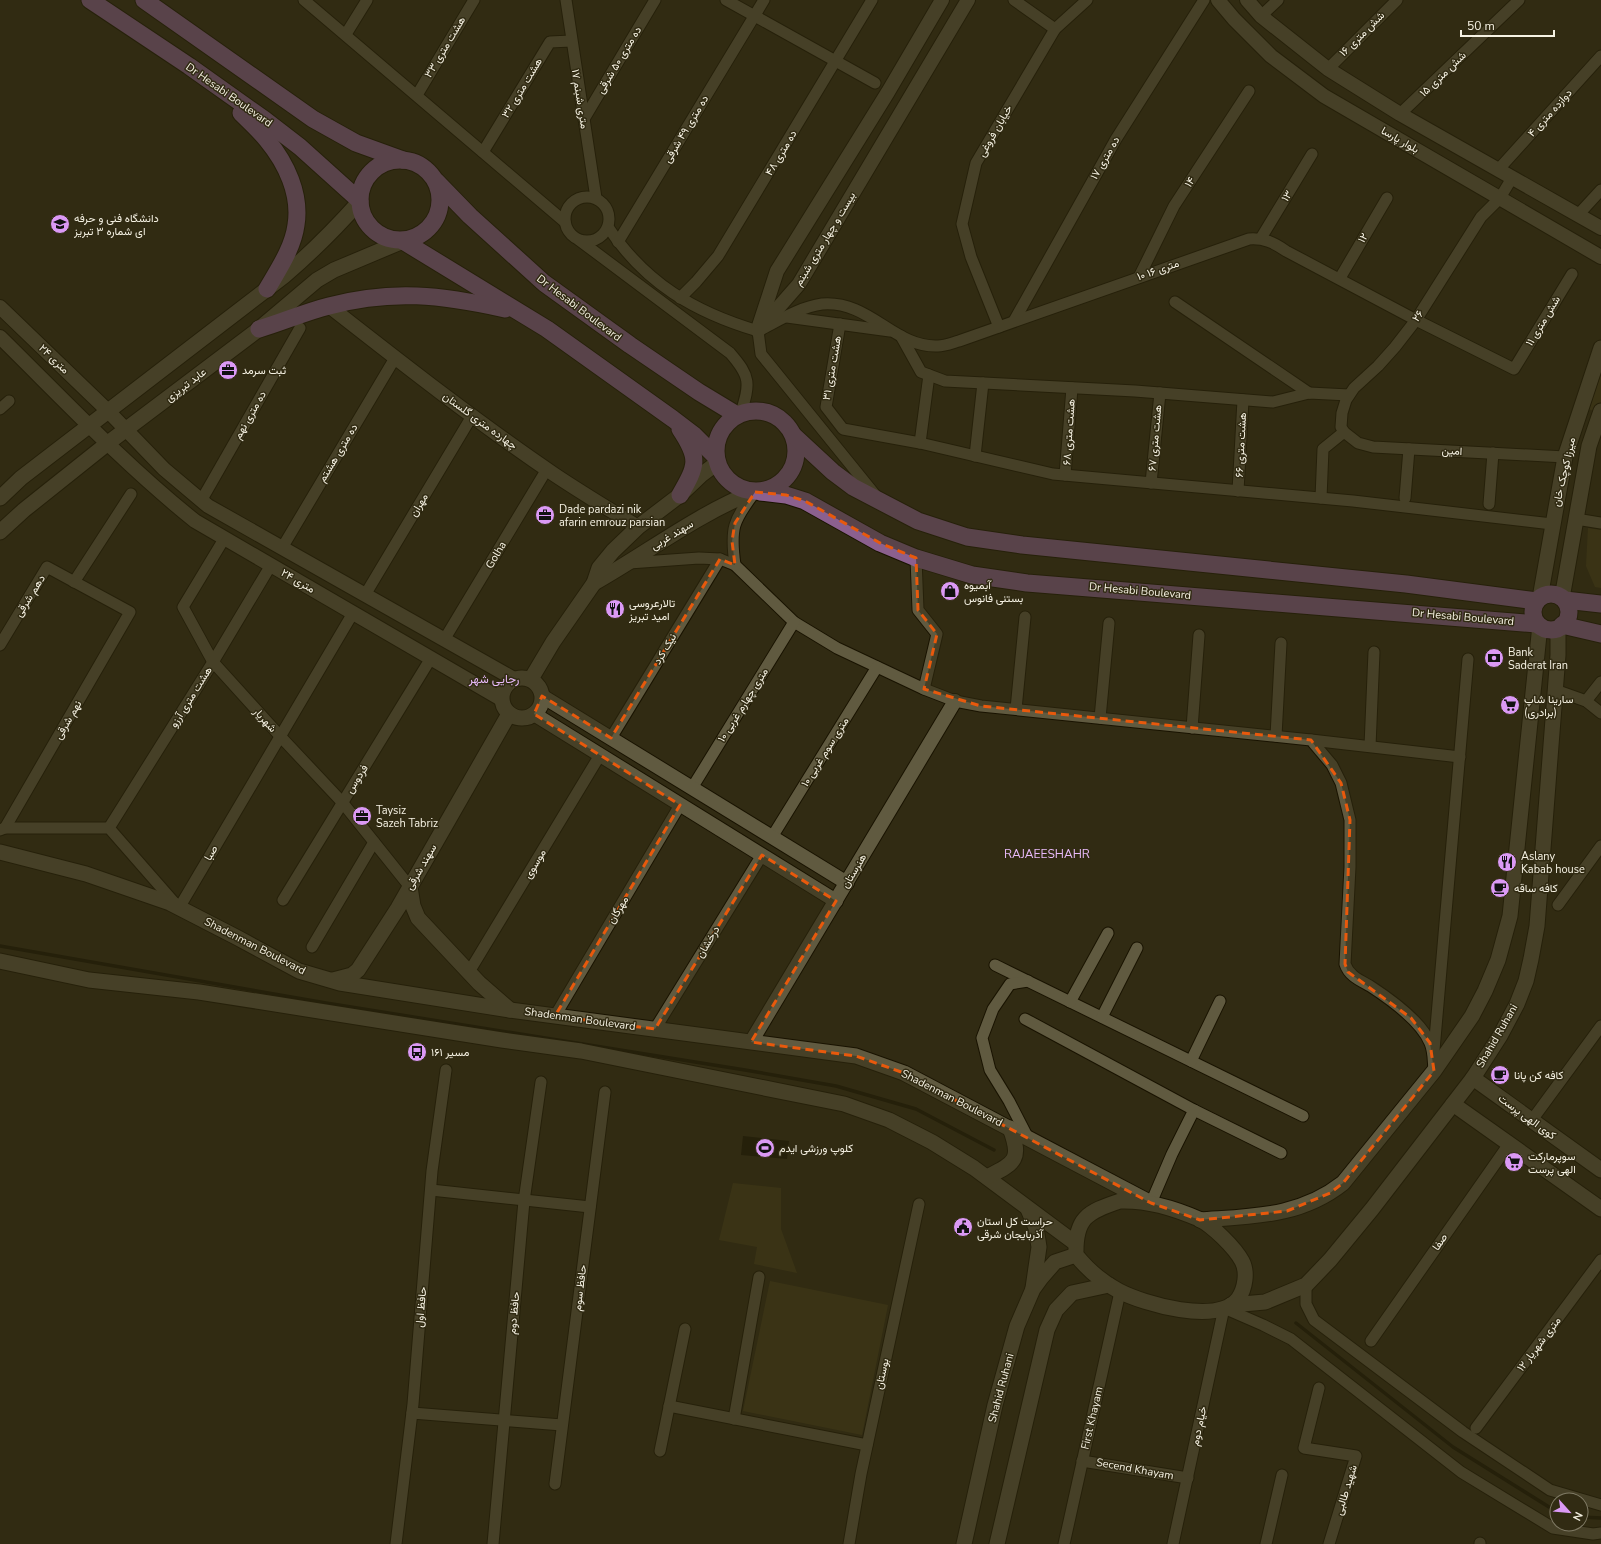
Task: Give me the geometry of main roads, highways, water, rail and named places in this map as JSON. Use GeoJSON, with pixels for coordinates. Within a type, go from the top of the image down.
{"type":"FeatureCollection","features":[{"type":"Feature","properties":{"kind":"main road","name":"Dr Hesabi Boulevard"},"geometry":{"type":"LineString","coordinates":[[90,0],[189,66],[300,147],[360,201]]}},
{"type":"Feature","properties":{"kind":"main road"},"geometry":{"type":"LineString","coordinates":[[144,0],[313,119],[356,143],[403,160],[416,162],[428,170],[436,181],[440,194],[440,208],[436,221],[427,231],[416,238],[403,241],[390,240],[378,234],[368,225],[362,214],[360,201],[362,188],[368,176],[377,167],[389,161],[403,160]]}},
{"type":"Feature","properties":{"kind":"main road"},"geometry":{"type":"LineString","coordinates":[[222,90],[267,140],[279,157],[294,189],[296,202],[296,226],[286,255],[267,290]]}},
{"type":"Feature","properties":{"kind":"main road","name":"Dr Hesabi Boulevard"},"geometry":{"type":"LineString","coordinates":[[436,181],[470,216],[544,283],[630,345],[699,392],[739,414]]}},
{"type":"Feature","properties":{"kind":"main road"},"geometry":{"type":"LineString","coordinates":[[0,498],[21,478],[89,425],[267,290],[312,252],[360,201]]}},
{"type":"Feature","properties":{"kind":"main road"},"geometry":{"type":"LineString","coordinates":[[403,241],[516,312],[547,329],[673,419],[694,435],[716,460],[722,474],[731,483],[741,489],[756,492],[772,489],[783,482],[791,472],[796,460],[797,447],[787,424],[777,416],[754,410],[739,414],[727,422],[720,432],[716,444],[716,460]]}},
{"type":"Feature","properties":{"kind":"main road","name":"عابد تبریزی"},"geometry":{"type":"LineString","coordinates":[[0,532],[24,510],[259,329],[317,280],[328,273],[378,250],[403,241]]}},
{"type":"Feature","properties":{"kind":"main road"},"geometry":{"type":"LineString","coordinates":[[259,329],[329,306],[361,298],[402,294],[461,300],[516,312]]}},
{"type":"Feature","properties":{"kind":"main road","name":"میرزا کوچک خان"},"geometry":{"type":"LineString","coordinates":[[1538,600],[1565,457],[1601,348]]}},
{"type":"Feature","properties":{"kind":"main road"},"geometry":{"type":"LineString","coordinates":[[1580,408],[1600,413]]}},
{"type":"Feature","properties":{"kind":"main road","name":"میرزا کوچک خان"},"geometry":{"type":"LineString","coordinates":[[1563,599],[1589,446],[1600,413]]}},
{"type":"Feature","properties":{"kind":"main road"},"geometry":{"type":"LineString","coordinates":[[673,419],[688,441],[694,458],[692,473],[680,495]]}},
{"type":"Feature","properties":{"kind":"main road","name":"Dr Hesabi Boulevard"},"geometry":{"type":"LineString","coordinates":[[793,435],[832,472],[853,487],[918,521],[966,537],[1022,545],[1406,584],[1538,600]]}},
{"type":"Feature","properties":{"kind":"main road"},"geometry":{"type":"LineString","coordinates":[[1570,442],[1589,446]]}},
{"type":"Feature","properties":{"kind":"main road","name":"سهند غربی"},"geometry":{"type":"LineString","coordinates":[[531,679],[553,642],[594,583],[599,568],[613,551],[638,527],[680,495],[716,460]]}},
{"type":"Feature","properties":{"kind":"main road","name":"Dr Hesabi Boulevard"},"geometry":{"type":"LineString","coordinates":[[756,492],[786,494],[805,501],[880,543],[916,558],[972,575],[1027,582],[1539,624]]}},
{"type":"Feature","properties":{"kind":"main road","name":"سهند غربی"},"geometry":{"type":"LineString","coordinates":[[594,583],[683,528],[736,499],[756,492]]}},
{"type":"Feature","properties":{"kind":"main road"},"geometry":{"type":"LineString","coordinates":[[1601,604],[1563,599],[1551,594],[1538,600],[1533,614],[1539,624],[1548,629],[1560,627],[1601,634]]}},
{"type":"Feature","properties":{"kind":"main road"},"geometry":{"type":"LineString","coordinates":[[1560,627],[1567,619],[1569,613],[1563,599]]}},
{"type":"Feature","properties":{"kind":"main road"},"geometry":{"type":"LineString","coordinates":[[1200,1220],[1257,1216],[1287,1211],[1314,1202],[1330,1193],[1343,1183],[1434,1071],[1472,1016],[1485,992],[1498,960],[1510,916],[1539,624]]}},
{"type":"Feature","properties":{"kind":"main road","name":"Shahid Ruhani"},"geometry":{"type":"LineString","coordinates":[[1228,1306],[1266,1302],[1306,1285],[1330,1260],[1368,1214],[1473,1078],[1500,1036],[1517,1004],[1526,981],[1532,959],[1537,926],[1560,627]]}},
{"type":"Feature","properties":{"kind":"main road"},"geometry":{"type":"LineString","coordinates":[[522,677],[531,679],[539,686],[542,696],[540,708],[534,714],[520,718],[509,714],[503,705],[501,698],[503,690],[507,684],[514,679],[522,677]]}},
{"type":"Feature","properties":{"kind":"main road","name":"سهند شرقی"},"geometry":{"type":"LineString","coordinates":[[329,980],[352,975],[358,970],[410,887],[509,714]]}},
{"type":"Feature","properties":{"kind":"main road","name":"Shadenman Boulevard"},"geometry":{"type":"LineString","coordinates":[[0,852],[86,874],[170,903],[299,971],[340,983],[510,1010],[856,1056],[904,1072],[1151,1203]]}},
{"type":"Feature","properties":{"kind":"main road"},"geometry":{"type":"LineString","coordinates":[[410,887],[413,906],[418,918],[478,983],[510,1010]]}},
{"type":"Feature","properties":{"kind":"main road"},"geometry":{"type":"LineString","coordinates":[[0,961],[89,980],[199,992],[487,1038],[581,1051],[844,1104],[889,1120],[932,1142],[987,1178],[1028,1209],[1075,1249],[1094,1274],[1115,1288],[1151,1303],[1190,1311],[1206,1312],[1228,1306],[1238,1299],[1244,1287],[1245,1274],[1242,1262],[1220,1235],[1200,1220],[1151,1203],[1120,1201],[1099,1208],[1084,1219],[1077,1228],[1075,1249]]}},
{"type":"Feature","properties":{"kind":"main road","name":"کوی الهی پرست"},"geometry":{"type":"LineString","coordinates":[[1473,1078],[1601,1170]]}},
{"type":"Feature","properties":{"kind":"main road"},"geometry":{"type":"LineString","coordinates":[[1452,1104],[1601,1209]]}},
{"type":"Feature","properties":{"kind":"main road"},"geometry":{"type":"LineString","coordinates":[[987,1178],[1010,1165],[1015,1155],[1016,1145],[1010,1128]]}},
{"type":"Feature","properties":{"kind":"main road"},"geometry":{"type":"LineString","coordinates":[[1028,1209],[1036,1228],[1039,1247],[1033,1289]]}},
{"type":"Feature","properties":{"kind":"main road","name":"Shahid Ruhani"},"geometry":{"type":"LineString","coordinates":[[964,1544],[995,1405],[1017,1326],[1033,1289],[1055,1262],[1075,1249]]}},
{"type":"Feature","properties":{"kind":"main road"},"geometry":{"type":"LineString","coordinates":[[997,1544],[1047,1330],[1056,1310],[1072,1293],[1115,1288]]}},
{"type":"Feature","properties":{"kind":"waterway"},"geometry":{"type":"LineString","coordinates":[[0,946],[326,1003],[836,1086],[916,1109],[994,1150]]}},
{"type":"Feature","properties":{"kind":"waterway"},"geometry":{"type":"LineString","coordinates":[[1296,1323],[1453,1447],[1549,1507]]}},
{"type":"Feature","properties":{"kind":"waterway"},"geometry":{"type":"LineString","coordinates":[[1589,1517],[1601,1518]]}},
{"type":"Feature","properties":{"kind":"place","name":"دانشگاه فنی و حرفه ای شماره ۳ تبریز"},"geometry":{"type":"Point","coordinates":[60,224]}},
{"type":"Feature","properties":{"kind":"place","name":"ثبت سرمد"},"geometry":{"type":"Point","coordinates":[228,370]}},
{"type":"Feature","properties":{"kind":"place","name":"Dade pardazi nik afarin emrouz parsian"},"geometry":{"type":"Point","coordinates":[545,515]}},
{"type":"Feature","properties":{"kind":"place","name":"آبمیوه بستنی فانوس"},"geometry":{"type":"Point","coordinates":[950,591]}},
{"type":"Feature","properties":{"kind":"place","name":"تالارعروسی امید تبریز"},"geometry":{"type":"Point","coordinates":[615,609]}},
{"type":"Feature","properties":{"kind":"place","name":"Bank Saderat Iran"},"geometry":{"type":"Point","coordinates":[1494,658]}},
{"type":"Feature","properties":{"kind":"place","name":"سارینا شاپ (برادری)"},"geometry":{"type":"Point","coordinates":[1510,705]}},
{"type":"Feature","properties":{"kind":"place","name":"Taysiz Sazeh Tabriz"},"geometry":{"type":"Point","coordinates":[362,816]}},
{"type":"Feature","properties":{"kind":"place","name":"Aslany Kabab house"},"geometry":{"type":"Point","coordinates":[1507,862]}},
{"type":"Feature","properties":{"kind":"place","name":"کافه ساقه"},"geometry":{"type":"Point","coordinates":[1500,888]}},
{"type":"Feature","properties":{"kind":"place","name":"مسیر ۱۶۱"},"geometry":{"type":"Point","coordinates":[417,1052]}},
{"type":"Feature","properties":{"kind":"place","name":"کافه کن پانا"},"geometry":{"type":"Point","coordinates":[1500,1075]}},
{"type":"Feature","properties":{"kind":"place","name":"کلوپ ورزشی ایدم"},"geometry":{"type":"Point","coordinates":[765,1148]}},
{"type":"Feature","properties":{"kind":"place","name":"سوپرمارکت الهی پرست"},"geometry":{"type":"Point","coordinates":[1514,1162]}},
{"type":"Feature","properties":{"kind":"place","name":"حراست کل استان آذربایجان شرقی"},"geometry":{"type":"Point","coordinates":[963,1227]}},
{"type":"Feature","properties":{"kind":"district","name":"رجایی شهر"},"geometry":{"type":"Point","coordinates":[494,679]}},
{"type":"Feature","properties":{"kind":"district","name":"RAJAEESHAHR"},"geometry":{"type":"Point","coordinates":[1047,854]}}]}
